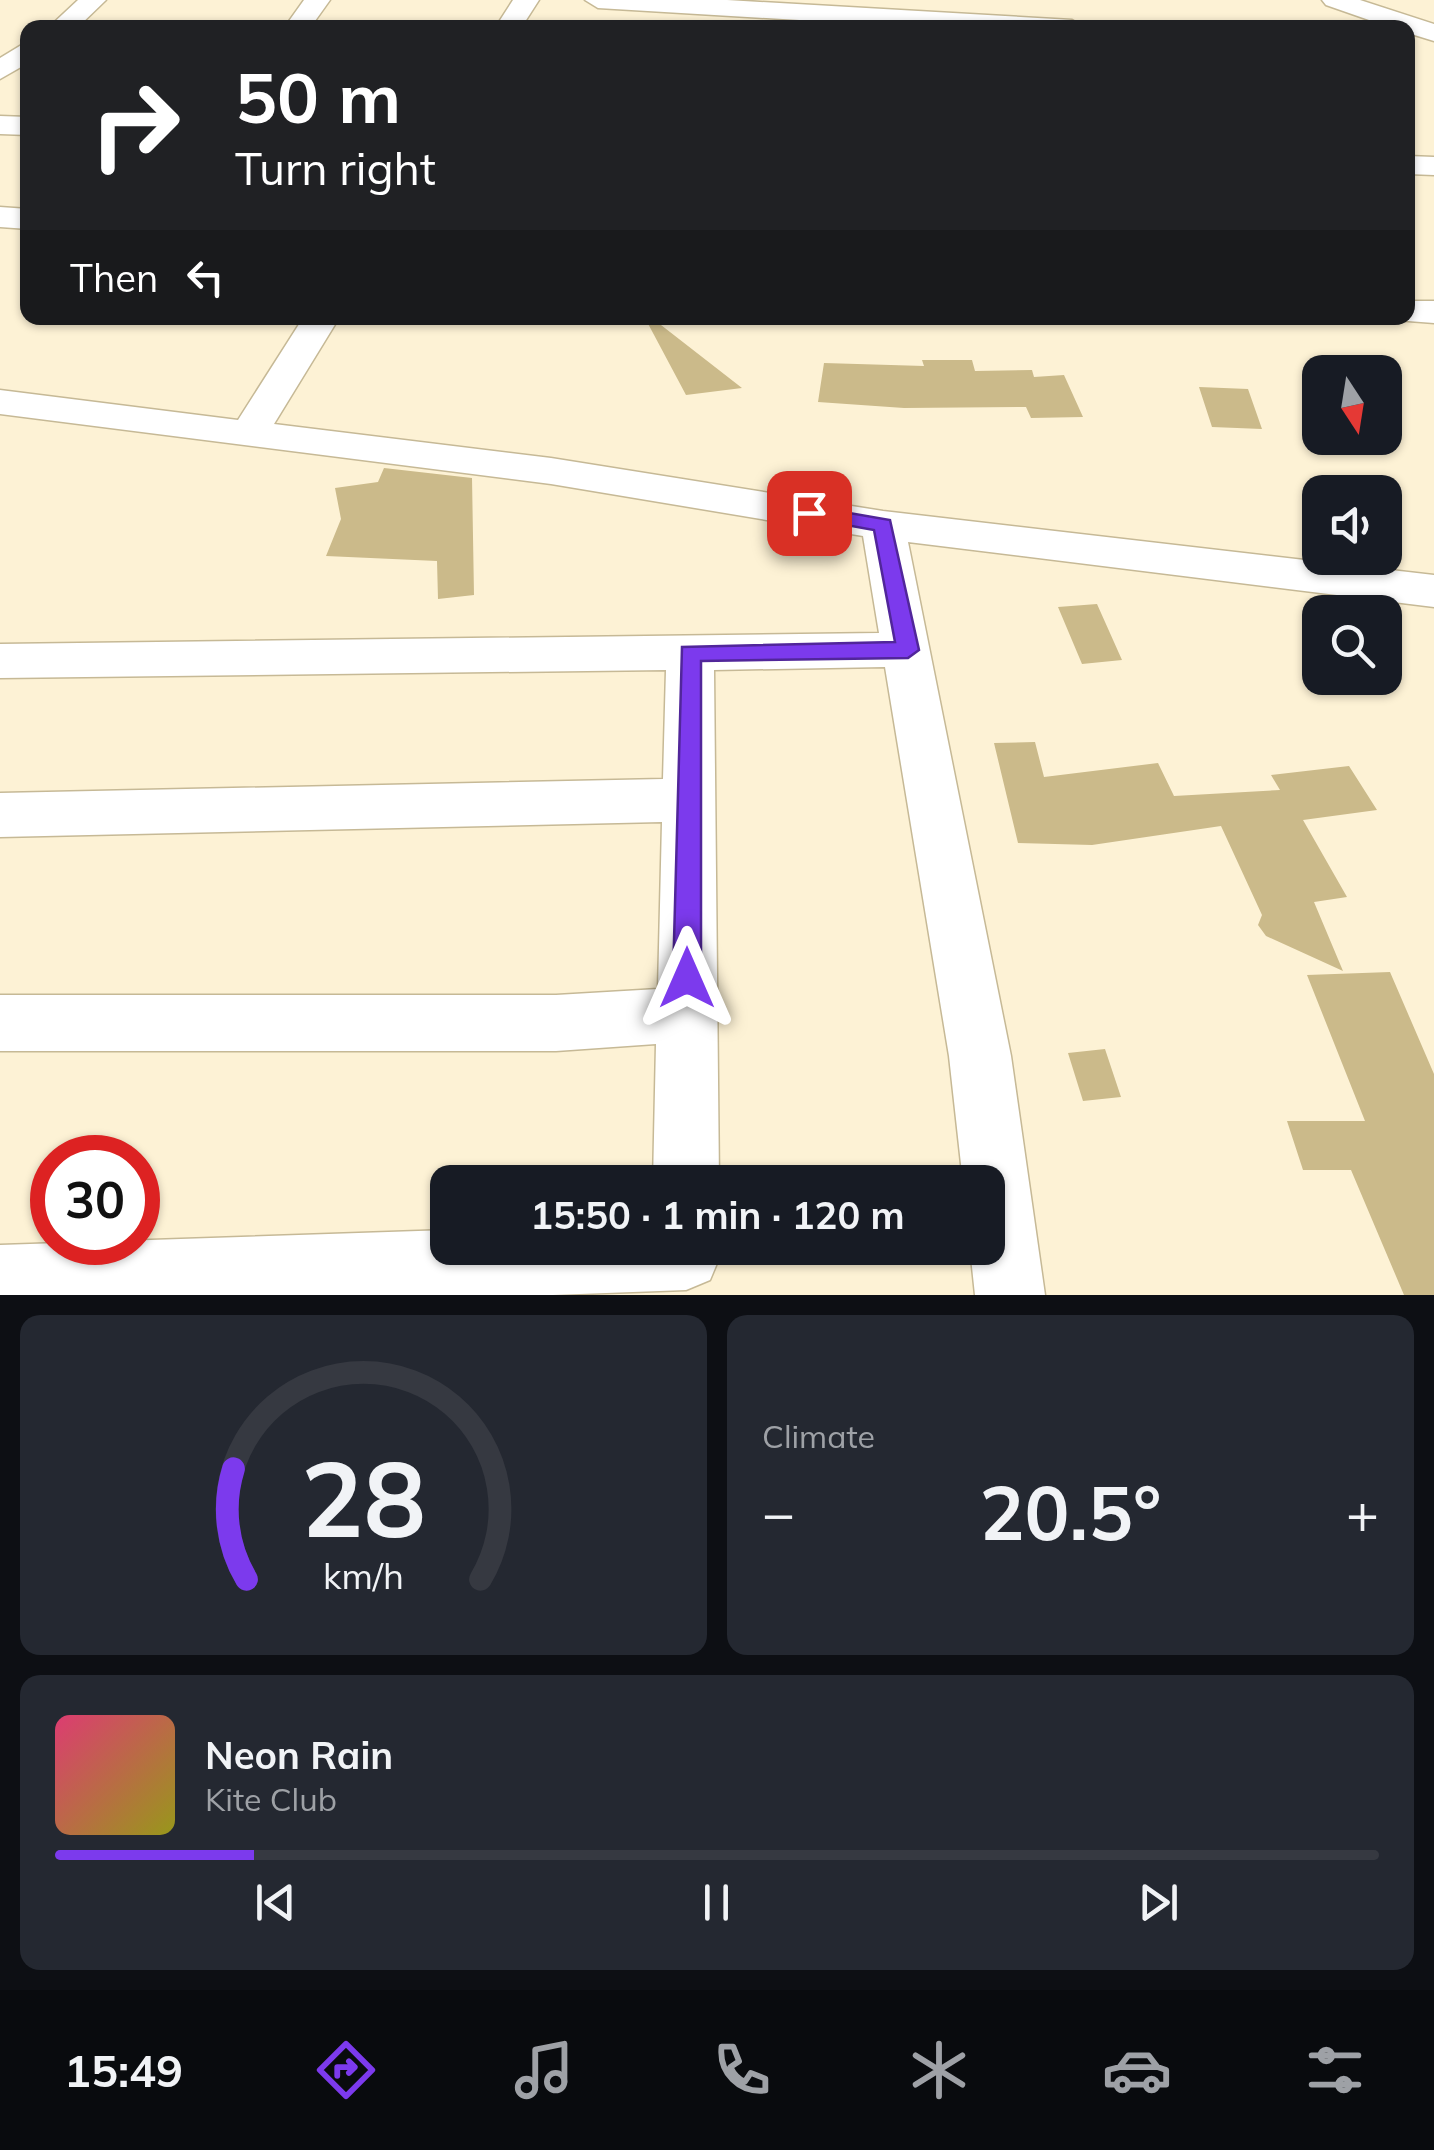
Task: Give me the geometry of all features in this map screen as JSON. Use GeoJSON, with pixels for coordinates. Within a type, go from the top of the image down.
{"type":"FeatureCollection","features":[{"type":"Feature","properties":{"kind":"street"},"geometry":{"type":"LineString","coordinates":[[70,20],[93,0]]}},
{"type":"Feature","properties":{"kind":"street"},"geometry":{"type":"LineString","coordinates":[[598,0],[699,16],[855,20]]}},
{"type":"Feature","properties":{"kind":"street"},"geometry":{"type":"LineString","coordinates":[[1335,0],[1393,20]]}},
{"type":"Feature","properties":{"kind":"street"},"geometry":{"type":"LineString","coordinates":[[249,433],[316,325]]}},
{"type":"Feature","properties":{"kind":"street"},"geometry":{"type":"LineString","coordinates":[[0,402],[551,471],[883,525],[1434,591]]}},
{"type":"Feature","properties":{"kind":"street"},"geometry":{"type":"LineString","coordinates":[[883,525],[980,1056],[1010,1295]]}},
{"type":"Feature","properties":{"kind":"street"},"geometry":{"type":"LineString","coordinates":[[0,661],[908,650]]}},
{"type":"Feature","properties":{"kind":"street"},"geometry":{"type":"LineString","coordinates":[[686,1165],[690,652]]}},
{"type":"Feature","properties":{"kind":"street"},"geometry":{"type":"LineString","coordinates":[[0,814],[688,800]]}},
{"type":"Feature","properties":{"kind":"street"},"geometry":{"type":"LineString","coordinates":[[0,1023],[556,1023],[687,1014]]}},
{"type":"Feature","properties":{"kind":"street"},"geometry":{"type":"LineString","coordinates":[[0,1280],[686,1266]]}},
{"type":"Feature","properties":{"kind":"building"},"geometry":{"type":"Polygon","coordinates":[[[649,325],[661,325],[742,388],[686,395],[649,325]]]}},
{"type":"Feature","properties":{"kind":"building"},"geometry":{"type":"Polygon","coordinates":[[[922,360],[972,360],[975,371],[1032,370],[1034,377],[1064,375],[1083,417],[1031,418],[1026,407],[904,408],[818,402],[824,363],[924,366],[922,360]]]}},
{"type":"Feature","properties":{"kind":"building"},"geometry":{"type":"Polygon","coordinates":[[[1199,387],[1248,389],[1262,429],[1212,427],[1199,387]]]}},
{"type":"Feature","properties":{"kind":"building"},"geometry":{"type":"Polygon","coordinates":[[[384,468],[472,478],[474,595],[438,599],[437,561],[326,556],[341,519],[335,488],[378,482],[384,468]]]}},
{"type":"Feature","properties":{"kind":"building"},"geometry":{"type":"Polygon","coordinates":[[[1097,604],[1122,660],[1082,664],[1058,607],[1097,604]]]}},
{"type":"Feature","properties":{"kind":"building"},"geometry":{"type":"Polygon","coordinates":[[[1035,742],[1044,777],[1158,763],[1174,796],[1280,790],[1271,775],[1349,766],[1377,810],[1303,820],[1347,897],[1314,902],[1343,971],[1266,936],[1258,925],[1262,915],[1221,826],[1092,845],[1018,843],[994,743],[1035,742]]]}},
{"type":"Feature","properties":{"kind":"building"},"geometry":{"type":"Polygon","coordinates":[[[1390,972],[1434,1074],[1434,1295],[1404,1295],[1351,1170],[1303,1170],[1287,1121],[1365,1121],[1307,975],[1390,972]]]}},
{"type":"Feature","properties":{"kind":"building"},"geometry":{"type":"Polygon","coordinates":[[[1105,1049],[1121,1097],[1083,1101],[1068,1053],[1105,1049]]]}},
{"type":"Feature","properties":{"kind":"route"},"geometry":{"type":"LineString","coordinates":[[687,978],[690,652],[908,650],[883,525],[809,513]]}}]}
